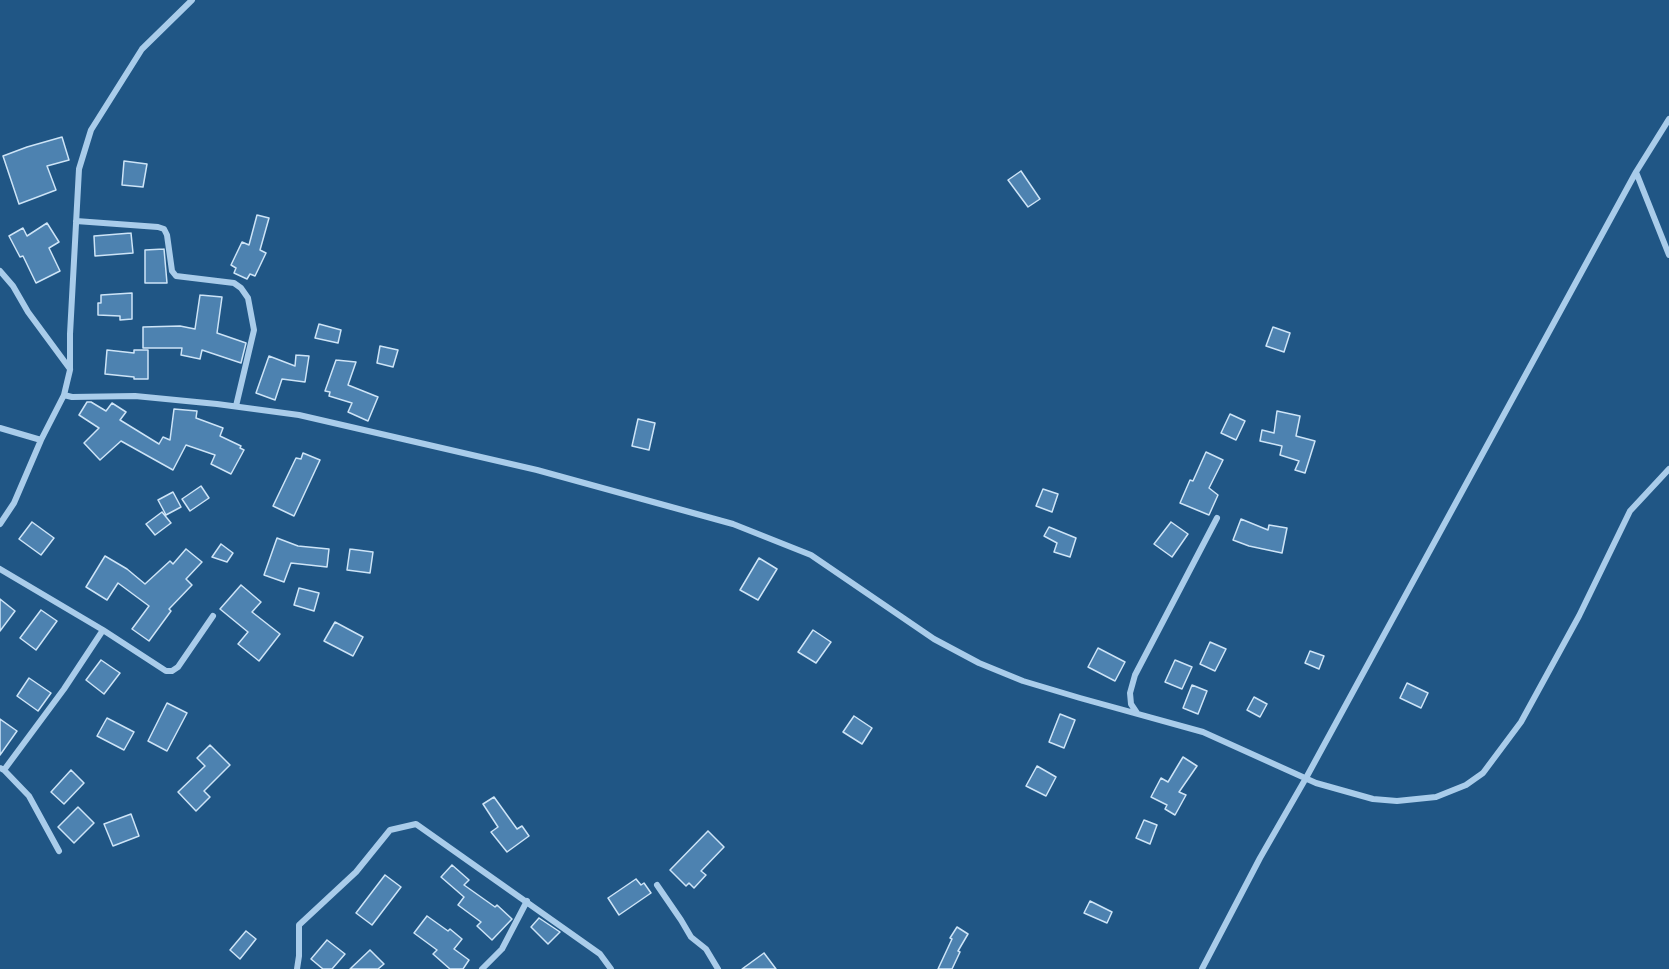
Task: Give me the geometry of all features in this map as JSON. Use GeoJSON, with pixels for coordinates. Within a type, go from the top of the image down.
{"type":"FeatureCollection","features":[{"type":"Feature","properties":{"kind":"street"},"geometry":{"type":"LineString","coordinates":[[0,524],[14,503],[41,440],[64,395],[70,370],[79,169],[91,130],[142,49],[192,0]]}},
{"type":"Feature","properties":{"kind":"street"},"geometry":{"type":"LineString","coordinates":[[1202,969],[1260,858],[1306,778],[1636,172],[1669,119]]}},
{"type":"Feature","properties":{"kind":"street"},"geometry":{"type":"LineString","coordinates":[[1636,172],[1669,255]]}},
{"type":"Feature","properties":{"kind":"street"},"geometry":{"type":"LineString","coordinates":[[76,221],[158,226],[164,229],[167,235],[172,271],[176,276],[234,283],[241,288],[248,298],[254,330],[236,406]]}},
{"type":"Feature","properties":{"kind":"street"},"geometry":{"type":"LineString","coordinates":[[0,271],[70,370]]}},
{"type":"Feature","properties":{"kind":"street"},"geometry":{"type":"LineString","coordinates":[[64,395],[72,397],[135,396],[299,415],[537,470],[733,524],[811,555],[934,639],[979,663],[1023,681],[1203,732],[1306,778],[1342,791],[1373,799],[1397,801],[1436,797],[1475,780],[1483,773],[1521,722],[1579,616],[1630,511],[1669,469]]}},
{"type":"Feature","properties":{"kind":"street"},"geometry":{"type":"LineString","coordinates":[[0,428],[41,440]]}},
{"type":"Feature","properties":{"kind":"street"},"geometry":{"type":"LineString","coordinates":[[1137,713],[1131,704],[1130,693],[1135,675],[1217,518]]}},
{"type":"Feature","properties":{"kind":"street"},"geometry":{"type":"LineString","coordinates":[[0,569],[103,630],[166,671],[172,671],[178,667],[213,616]]}},
{"type":"Feature","properties":{"kind":"street"},"geometry":{"type":"LineString","coordinates":[[59,851],[30,796],[2,769],[64,689],[103,630]]}},
{"type":"Feature","properties":{"kind":"street"},"geometry":{"type":"LineString","coordinates":[[297,969],[299,925],[356,872],[390,830],[416,824],[600,954],[610,969]]}},
{"type":"Feature","properties":{"kind":"street"},"geometry":{"type":"LineString","coordinates":[[657,885],[691,937],[706,949],[718,969]]}},
{"type":"Feature","properties":{"kind":"street"},"geometry":{"type":"LineString","coordinates":[[482,969],[502,949],[527,901]]}},
{"type":"Feature","properties":{"kind":"building"},"geometry":{"type":"Polygon","coordinates":[[[62,137],[69,160],[47,166],[56,190],[19,204],[3,156],[62,137]]]}},
{"type":"Feature","properties":{"kind":"building"},"geometry":{"type":"Polygon","coordinates":[[[124,161],[147,164],[143,187],[122,185],[124,161]]]}},
{"type":"Feature","properties":{"kind":"building"},"geometry":{"type":"Polygon","coordinates":[[[1021,171],[1040,199],[1028,207],[1008,180],[1021,171]]]}},
{"type":"Feature","properties":{"kind":"building"},"geometry":{"type":"Polygon","coordinates":[[[257,215],[269,218],[260,250],[266,253],[255,276],[250,274],[247,279],[234,273],[236,268],[231,265],[242,242],[249,245],[257,215]]]}},
{"type":"Feature","properties":{"kind":"building"},"geometry":{"type":"Polygon","coordinates":[[[47,223],[59,242],[49,248],[60,271],[36,283],[23,256],[20,257],[9,236],[23,228],[27,236],[47,223]]]}},
{"type":"Feature","properties":{"kind":"building"},"geometry":{"type":"Polygon","coordinates":[[[131,233],[133,253],[95,256],[94,236],[131,233]]]}},
{"type":"Feature","properties":{"kind":"building"},"geometry":{"type":"Polygon","coordinates":[[[164,249],[167,283],[145,283],[145,250],[164,249]]]}},
{"type":"Feature","properties":{"kind":"building"},"geometry":{"type":"Polygon","coordinates":[[[132,293],[132,319],[120,320],[120,316],[98,315],[101,295],[132,293]]]}},
{"type":"Feature","properties":{"kind":"building"},"geometry":{"type":"Polygon","coordinates":[[[200,295],[222,297],[217,333],[246,343],[241,363],[202,350],[200,359],[181,355],[182,348],[143,348],[143,327],[180,326],[195,329],[200,295]]]}},
{"type":"Feature","properties":{"kind":"building"},"geometry":{"type":"Polygon","coordinates":[[[319,324],[341,330],[338,343],[315,338],[319,324]]]}},
{"type":"Feature","properties":{"kind":"building"},"geometry":{"type":"Polygon","coordinates":[[[1273,327],[1290,333],[1284,352],[1266,346],[1273,327]]]}},
{"type":"Feature","properties":{"kind":"building"},"geometry":{"type":"Polygon","coordinates":[[[380,346],[398,350],[393,367],[377,363],[380,346]]]}},
{"type":"Feature","properties":{"kind":"building"},"geometry":{"type":"Polygon","coordinates":[[[107,350],[134,353],[134,350],[148,350],[148,379],[105,374],[107,350]]]}},
{"type":"Feature","properties":{"kind":"building"},"geometry":{"type":"Polygon","coordinates":[[[296,355],[309,356],[305,382],[282,379],[275,400],[256,393],[269,356],[295,366],[296,355]]]}},
{"type":"Feature","properties":{"kind":"building"},"geometry":{"type":"Polygon","coordinates":[[[336,360],[356,362],[348,385],[378,397],[368,421],[348,412],[352,403],[329,396],[330,392],[325,391],[336,360]]]}},
{"type":"Feature","properties":{"kind":"building"},"geometry":{"type":"Polygon","coordinates":[[[87,402],[106,411],[112,403],[126,412],[120,420],[159,444],[163,437],[170,440],[174,409],[197,411],[196,418],[223,428],[220,436],[241,446],[240,448],[244,450],[231,474],[211,464],[215,455],[186,445],[173,470],[121,441],[100,460],[84,443],[99,428],[79,415],[87,402]]]}},
{"type":"Feature","properties":{"kind":"building"},"geometry":{"type":"Polygon","coordinates":[[[1277,411],[1300,416],[1296,436],[1315,441],[1305,473],[1295,470],[1299,461],[1280,455],[1282,446],[1260,441],[1262,430],[1274,433],[1277,411]]]}},
{"type":"Feature","properties":{"kind":"building"},"geometry":{"type":"Polygon","coordinates":[[[1230,414],[1245,421],[1236,440],[1221,433],[1230,414]]]}},
{"type":"Feature","properties":{"kind":"building"},"geometry":{"type":"Polygon","coordinates":[[[638,419],[655,423],[649,450],[632,446],[638,419]]]}},
{"type":"Feature","properties":{"kind":"building"},"geometry":{"type":"Polygon","coordinates":[[[1206,452],[1223,460],[1209,488],[1218,495],[1209,515],[1180,503],[1206,452]]]}},
{"type":"Feature","properties":{"kind":"building"},"geometry":{"type":"Polygon","coordinates":[[[303,453],[320,460],[294,516],[273,506],[296,458],[301,459],[303,453]]]}},
{"type":"Feature","properties":{"kind":"building"},"geometry":{"type":"Polygon","coordinates":[[[201,486],[209,498],[190,511],[182,499],[201,486]]]}},
{"type":"Feature","properties":{"kind":"building"},"geometry":{"type":"Polygon","coordinates":[[[1043,489],[1058,494],[1052,512],[1036,506],[1043,489]]]}},
{"type":"Feature","properties":{"kind":"building"},"geometry":{"type":"Polygon","coordinates":[[[173,492],[181,507],[166,515],[158,500],[173,492]]]}},
{"type":"Feature","properties":{"kind":"building"},"geometry":{"type":"Polygon","coordinates":[[[162,512],[171,523],[155,535],[146,524],[162,512]]]}},
{"type":"Feature","properties":{"kind":"building"},"geometry":{"type":"Polygon","coordinates":[[[1241,519],[1268,530],[1269,525],[1287,528],[1282,553],[1233,540],[1241,519]]]}},
{"type":"Feature","properties":{"kind":"building"},"geometry":{"type":"Polygon","coordinates":[[[32,522],[54,538],[41,555],[19,539],[32,522]]]}},
{"type":"Feature","properties":{"kind":"building"},"geometry":{"type":"Polygon","coordinates":[[[1171,522],[1188,534],[1172,557],[1154,544],[1171,522]]]}},
{"type":"Feature","properties":{"kind":"building"},"geometry":{"type":"Polygon","coordinates":[[[1049,527],[1076,538],[1070,557],[1054,552],[1057,543],[1044,536],[1049,527]]]}},
{"type":"Feature","properties":{"kind":"building"},"geometry":{"type":"Polygon","coordinates":[[[277,538],[298,546],[329,549],[327,567],[291,563],[284,582],[264,575],[277,538]]]}},
{"type":"Feature","properties":{"kind":"building"},"geometry":{"type":"Polygon","coordinates":[[[221,544],[233,553],[227,562],[212,557],[221,544]]]}},
{"type":"Feature","properties":{"kind":"building"},"geometry":{"type":"Polygon","coordinates":[[[186,549],[202,562],[186,579],[192,585],[169,609],[171,611],[149,641],[132,629],[149,606],[118,583],[107,600],[86,587],[105,556],[127,569],[145,584],[170,561],[173,564],[186,549]]]}},
{"type":"Feature","properties":{"kind":"building"},"geometry":{"type":"Polygon","coordinates":[[[350,549],[373,552],[370,573],[347,570],[350,549]]]}},
{"type":"Feature","properties":{"kind":"building"},"geometry":{"type":"Polygon","coordinates":[[[759,558],[777,569],[758,600],[740,590],[759,558]]]}},
{"type":"Feature","properties":{"kind":"building"},"geometry":{"type":"Polygon","coordinates":[[[241,585],[261,602],[252,612],[280,634],[259,661],[238,644],[248,632],[220,609],[241,585]]]}},
{"type":"Feature","properties":{"kind":"building"},"geometry":{"type":"Polygon","coordinates":[[[299,588],[319,593],[314,611],[294,605],[299,588]]]}},
{"type":"Feature","properties":{"kind":"building"},"geometry":{"type":"Polygon","coordinates":[[[0,599],[15,611],[0,631],[0,599]]]}},
{"type":"Feature","properties":{"kind":"building"},"geometry":{"type":"Polygon","coordinates":[[[41,610],[57,621],[36,650],[20,638],[41,610]]]}},
{"type":"Feature","properties":{"kind":"building"},"geometry":{"type":"Polygon","coordinates":[[[335,622],[363,637],[353,656],[324,641],[335,622]]]}},
{"type":"Feature","properties":{"kind":"building"},"geometry":{"type":"Polygon","coordinates":[[[813,630],[831,642],[816,663],[798,652],[813,630]]]}},
{"type":"Feature","properties":{"kind":"building"},"geometry":{"type":"Polygon","coordinates":[[[1210,642],[1226,649],[1215,671],[1200,664],[1210,642]]]}},
{"type":"Feature","properties":{"kind":"building"},"geometry":{"type":"Polygon","coordinates":[[[1098,648],[1125,662],[1115,681],[1088,667],[1098,648]]]}},
{"type":"Feature","properties":{"kind":"building"},"geometry":{"type":"Polygon","coordinates":[[[1310,651],[1324,656],[1319,669],[1305,663],[1310,651]]]}},
{"type":"Feature","properties":{"kind":"building"},"geometry":{"type":"Polygon","coordinates":[[[101,660],[120,673],[104,694],[86,680],[101,660]]]}},
{"type":"Feature","properties":{"kind":"building"},"geometry":{"type":"Polygon","coordinates":[[[1175,660],[1192,667],[1182,689],[1165,682],[1175,660]]]}},
{"type":"Feature","properties":{"kind":"building"},"geometry":{"type":"Polygon","coordinates":[[[29,678],[51,693],[38,711],[17,696],[29,678]]]}},
{"type":"Feature","properties":{"kind":"building"},"geometry":{"type":"Polygon","coordinates":[[[1407,683],[1428,693],[1421,708],[1400,698],[1407,683]]]}},
{"type":"Feature","properties":{"kind":"building"},"geometry":{"type":"Polygon","coordinates":[[[1192,685],[1207,691],[1198,714],[1183,708],[1192,685]]]}},
{"type":"Feature","properties":{"kind":"building"},"geometry":{"type":"Polygon","coordinates":[[[1254,697],[1267,704],[1260,717],[1247,710],[1254,697]]]}},
{"type":"Feature","properties":{"kind":"building"},"geometry":{"type":"Polygon","coordinates":[[[167,703],[187,713],[167,751],[148,741],[167,703]]]}},
{"type":"Feature","properties":{"kind":"building"},"geometry":{"type":"Polygon","coordinates":[[[1060,714],[1075,720],[1064,748],[1049,742],[1060,714]]]}},
{"type":"Feature","properties":{"kind":"building"},"geometry":{"type":"Polygon","coordinates":[[[854,716],[872,728],[862,744],[843,732],[854,716]]]}},
{"type":"Feature","properties":{"kind":"building"},"geometry":{"type":"Polygon","coordinates":[[[107,718],[134,732],[124,750],[97,736],[107,718]]]}},
{"type":"Feature","properties":{"kind":"building"},"geometry":{"type":"Polygon","coordinates":[[[0,719],[17,731],[0,755],[0,719]]]}},
{"type":"Feature","properties":{"kind":"building"},"geometry":{"type":"Polygon","coordinates":[[[210,745],[230,765],[204,791],[210,797],[196,811],[178,792],[205,766],[197,758],[210,745]]]}},
{"type":"Feature","properties":{"kind":"building"},"geometry":{"type":"Polygon","coordinates":[[[1183,757],[1197,766],[1179,792],[1186,795],[1175,815],[1165,809],[1167,805],[1151,797],[1161,778],[1168,782],[1183,757]]]}},
{"type":"Feature","properties":{"kind":"building"},"geometry":{"type":"Polygon","coordinates":[[[1037,766],[1056,777],[1046,796],[1026,786],[1037,766]]]}},
{"type":"Feature","properties":{"kind":"building"},"geometry":{"type":"Polygon","coordinates":[[[71,770],[84,783],[64,804],[51,792],[71,770]]]}},
{"type":"Feature","properties":{"kind":"building"},"geometry":{"type":"Polygon","coordinates":[[[494,797],[517,829],[522,826],[529,836],[507,852],[491,832],[498,827],[483,804],[494,797]]]}},
{"type":"Feature","properties":{"kind":"building"},"geometry":{"type":"Polygon","coordinates":[[[78,807],[94,823],[74,843],[58,827],[78,807]]]}},
{"type":"Feature","properties":{"kind":"building"},"geometry":{"type":"Polygon","coordinates":[[[131,814],[139,836],[113,846],[104,824],[131,814]]]}},
{"type":"Feature","properties":{"kind":"building"},"geometry":{"type":"Polygon","coordinates":[[[1144,820],[1157,825],[1150,844],[1136,838],[1144,820]]]}},
{"type":"Feature","properties":{"kind":"building"},"geometry":{"type":"Polygon","coordinates":[[[708,831],[724,847],[701,871],[706,875],[694,888],[689,883],[686,886],[670,870],[708,831]]]}},
{"type":"Feature","properties":{"kind":"building"},"geometry":{"type":"Polygon","coordinates":[[[452,865],[469,880],[464,885],[495,907],[497,905],[512,919],[492,940],[477,926],[481,922],[458,905],[464,897],[441,877],[452,865]]]}},
{"type":"Feature","properties":{"kind":"building"},"geometry":{"type":"Polygon","coordinates":[[[385,875],[401,887],[372,925],[356,913],[385,875]]]}},
{"type":"Feature","properties":{"kind":"building"},"geometry":{"type":"Polygon","coordinates":[[[636,879],[641,885],[644,883],[651,893],[619,915],[608,898],[636,879]]]}},
{"type":"Feature","properties":{"kind":"building"},"geometry":{"type":"Polygon","coordinates":[[[1090,901],[1112,912],[1107,923],[1084,913],[1090,901]]]}},
{"type":"Feature","properties":{"kind":"building"},"geometry":{"type":"Polygon","coordinates":[[[427,916],[462,939],[454,949],[469,960],[463,969],[450,969],[433,954],[437,950],[414,933],[427,916]]]}},
{"type":"Feature","properties":{"kind":"building"},"geometry":{"type":"Polygon","coordinates":[[[539,918],[560,932],[548,944],[531,927],[539,918]]]}},
{"type":"Feature","properties":{"kind":"building"},"geometry":{"type":"Polygon","coordinates":[[[957,927],[968,934],[958,951],[960,952],[952,969],[938,969],[952,939],[950,938],[957,927]]]}},
{"type":"Feature","properties":{"kind":"building"},"geometry":{"type":"Polygon","coordinates":[[[246,931],[256,939],[240,959],[230,950],[246,931]]]}},
{"type":"Feature","properties":{"kind":"building"},"geometry":{"type":"Polygon","coordinates":[[[327,940],[345,954],[332,969],[323,969],[311,959],[327,940]]]}},
{"type":"Feature","properties":{"kind":"building"},"geometry":{"type":"Polygon","coordinates":[[[370,950],[384,964],[378,969],[350,969],[370,950]]]}},
{"type":"Feature","properties":{"kind":"building"},"geometry":{"type":"Polygon","coordinates":[[[764,953],[776,969],[742,969],[764,953]]]}}]}
